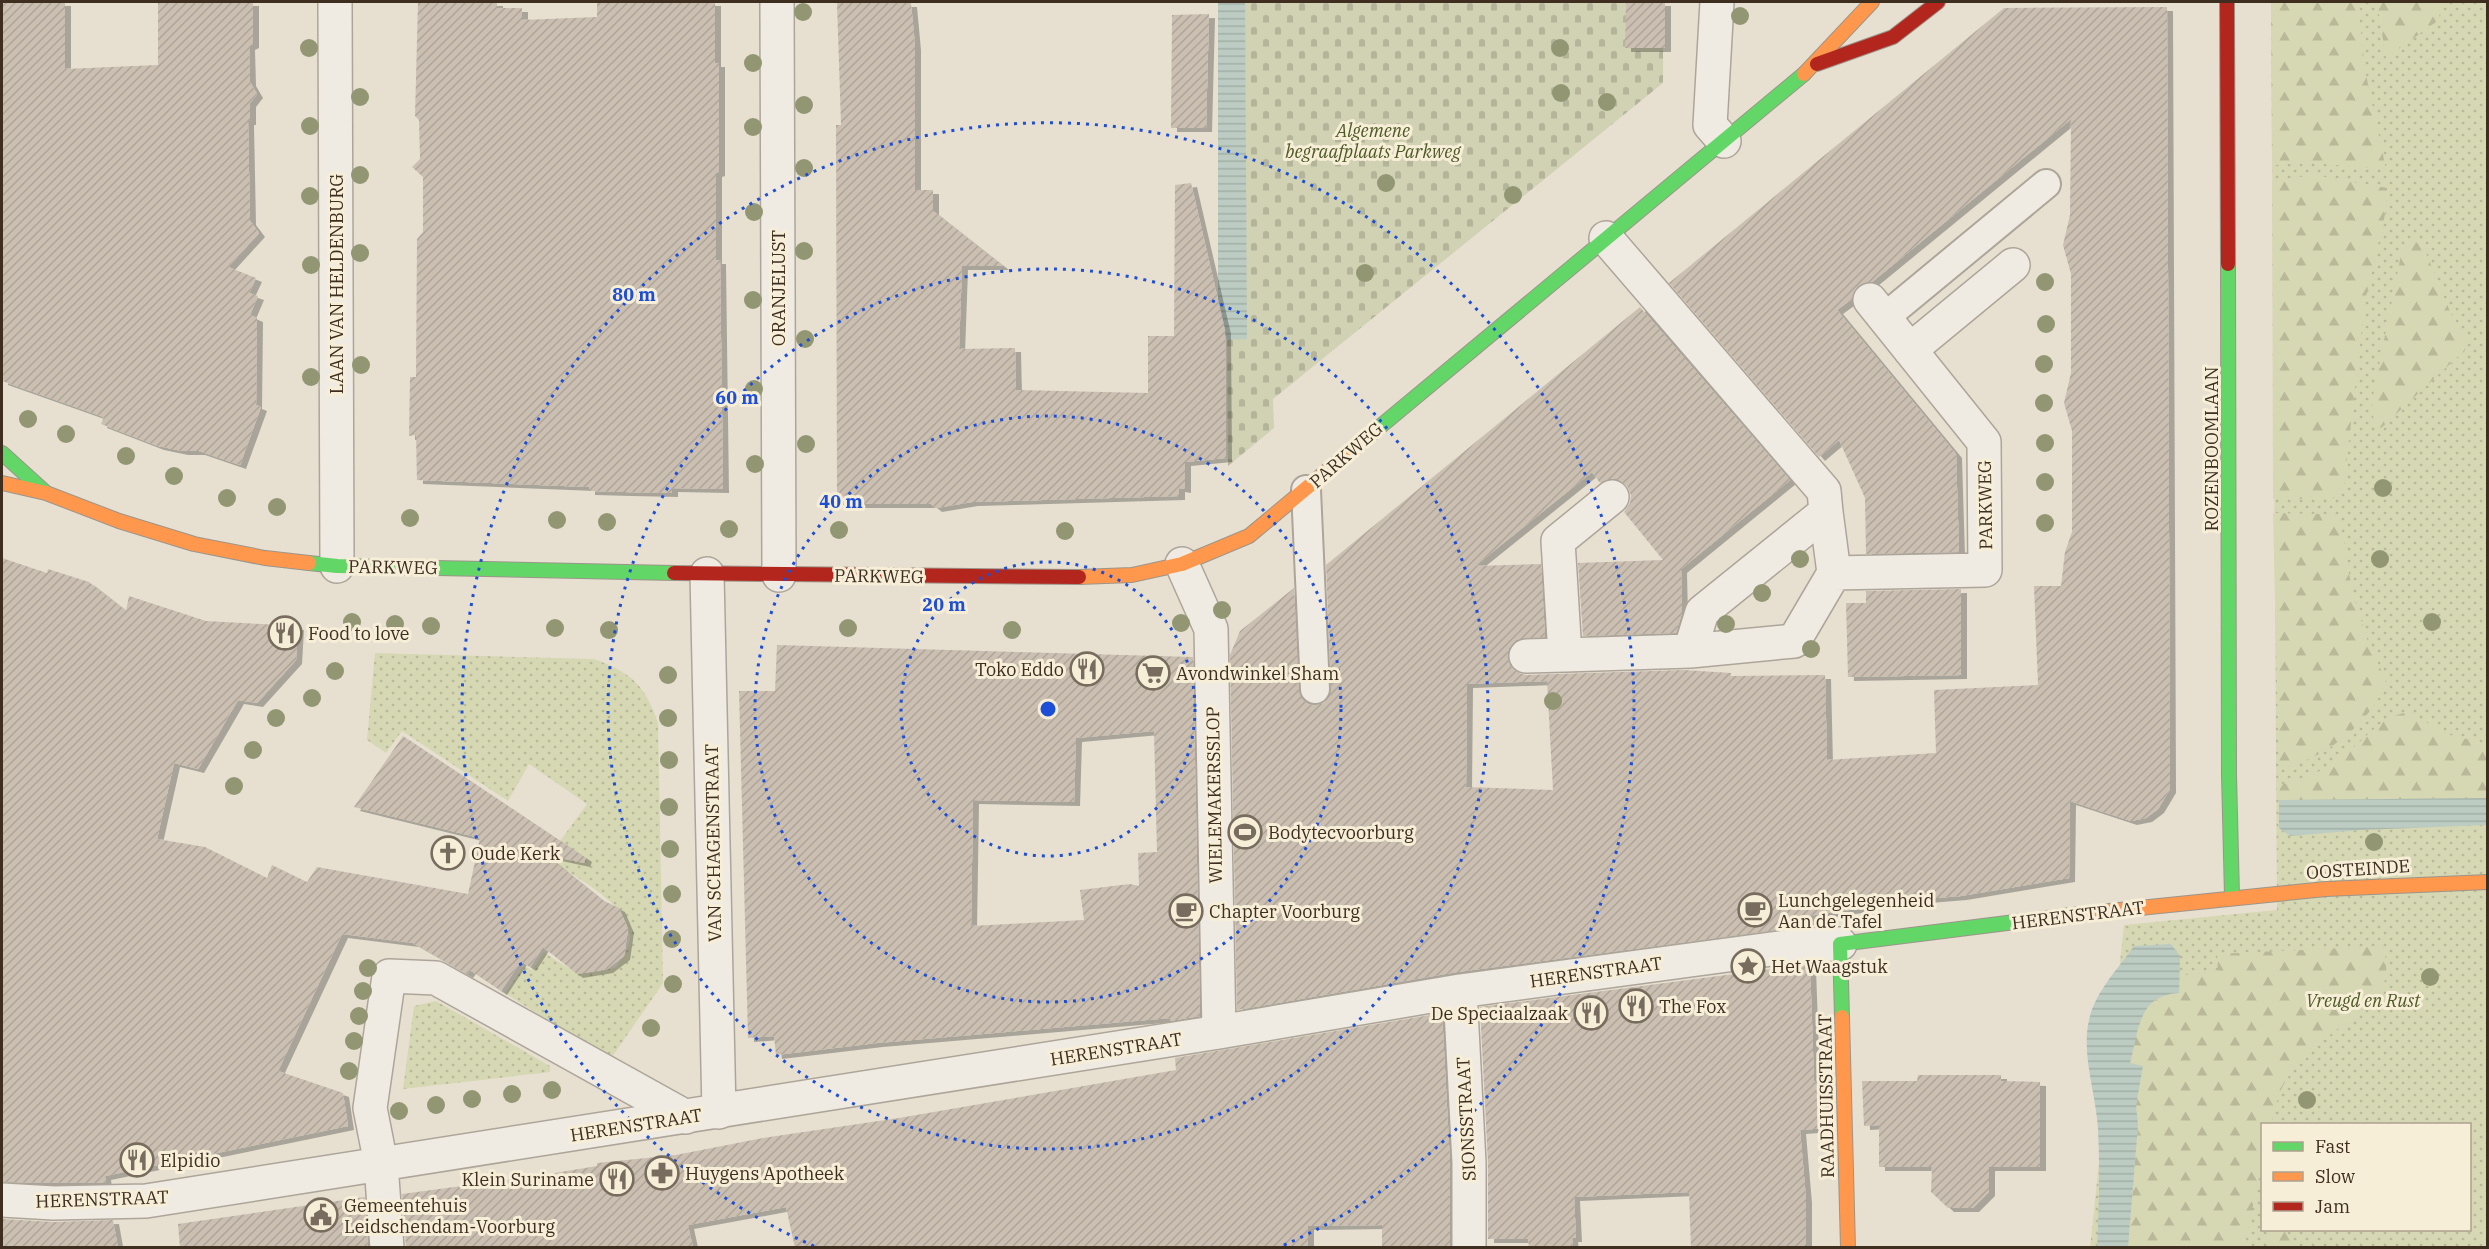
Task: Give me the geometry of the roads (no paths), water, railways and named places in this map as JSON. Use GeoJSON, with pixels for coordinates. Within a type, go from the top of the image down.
{"type":"FeatureCollection","features":[{"type":"Feature","properties":{"kind":"street","name":"LAAN VAN HELDENBURG"},"geometry":{"type":"LineString","coordinates":[[336,2],[337,566]]}},
{"type":"Feature","properties":{"kind":"street","name":"ORANJELUST"},"geometry":{"type":"LineString","coordinates":[[777,2],[779,575]]}},
{"type":"Feature","properties":{"kind":"street"},"geometry":{"type":"LineString","coordinates":[[1717,2],[1710,125],[1724,141]]}},
{"type":"Feature","properties":{"kind":"street","name":"PARKWEG"},"geometry":{"type":"LineString","coordinates":[[2,483],[46,493],[119,521],[194,544],[265,558],[337,566],[1038,578],[1132,575],[1182,564],[1249,536],[1306,490],[1386,420],[1813,66],[1872,2]]}},
{"type":"Feature","properties":{"kind":"street","name":"PARKWEG"},"geometry":{"type":"LineString","coordinates":[[1813,66],[1893,37],[1938,2]]}},
{"type":"Feature","properties":{"kind":"street","name":"ROZENBOOMLAAN"},"geometry":{"type":"LineString","coordinates":[[2227,2],[2229,775],[2232,897]]}},
{"type":"Feature","properties":{"kind":"street"},"geometry":{"type":"LineString","coordinates":[[1526,656],[1690,651],[1794,641],[1834,573],[1824,491],[1736,399],[1606,238]]}},
{"type":"Feature","properties":{"kind":"street"},"geometry":{"type":"LineString","coordinates":[[1910,350],[2013,265]]}},
{"type":"Feature","properties":{"kind":"street","name":"PARKWEG"},"geometry":{"type":"LineString","coordinates":[[1834,573],[1985,570],[1984,442],[1877,309]]}},
{"type":"Feature","properties":{"kind":"street","name":"PARKWEG"},"geometry":{"type":"LineString","coordinates":[[2,453],[46,493]]}},
{"type":"Feature","properties":{"kind":"street"},"geometry":{"type":"LineString","coordinates":[[1565,655],[1558,541],[1612,497]]}},
{"type":"Feature","properties":{"kind":"street"},"geometry":{"type":"LineString","coordinates":[[1690,651],[1702,612],[1826,512]]}},
{"type":"Feature","properties":{"kind":"street","name":"WIELEMAKERSSLOP"},"geometry":{"type":"LineString","coordinates":[[1182,564],[1211,629],[1219,1032]]}},
{"type":"Feature","properties":{"kind":"street","name":"VAN SCHAGENSTRAAT"},"geometry":{"type":"LineString","coordinates":[[707,574],[719,1112]]}},
{"type":"Feature","properties":{"kind":"street","name":"OOSTEINDE"},"geometry":{"type":"LineString","coordinates":[[2232,897],[2393,883],[2487,882]]}},
{"type":"Feature","properties":{"kind":"street","name":"HERENSTRAAT"},"geometry":{"type":"LineString","coordinates":[[2,1200],[54,1203],[146,1201],[719,1112],[1460,991],[1801,945],[1840,944],[2232,897]]}},
{"type":"Feature","properties":{"kind":"street","name":"RAADHUISSTRAAT"},"geometry":{"type":"LineString","coordinates":[[1840,944],[1848,1248]]}},
{"type":"Feature","properties":{"kind":"street"},"geometry":{"type":"LineString","coordinates":[[387,1248],[381,1164],[370,1108],[389,976],[436,978],[686,1117]]}},
{"type":"Feature","properties":{"kind":"street","name":"SIONSSTRAAT"},"geometry":{"type":"LineString","coordinates":[[1460,991],[1469,1163],[1469,1248]]}},
{"type":"Feature","properties":{"kind":"lane"},"geometry":{"type":"LineString","coordinates":[[1877,309],[2046,184]]}},
{"type":"Feature","properties":{"kind":"lane"},"geometry":{"type":"LineString","coordinates":[[1306,490],[1315,689]]}},
{"type":"Feature","properties":{"kind":"place","name":"Food to love"},"geometry":{"type":"Point","coordinates":[285,633]}},
{"type":"Feature","properties":{"kind":"place","name":"Toko Eddo"},"geometry":{"type":"Point","coordinates":[1087,669]}},
{"type":"Feature","properties":{"kind":"place","name":"Avondwinkel Sham"},"geometry":{"type":"Point","coordinates":[1153,673]}},
{"type":"Feature","properties":{"kind":"place","name":"Bodytecvoorburg"},"geometry":{"type":"Point","coordinates":[1245,832]}},
{"type":"Feature","properties":{"kind":"place","name":"Oude Kerk"},"geometry":{"type":"Point","coordinates":[448,853]}},
{"type":"Feature","properties":{"kind":"place","name":"Lunchgelegenheid Aan de Tafel"},"geometry":{"type":"Point","coordinates":[1755,910]}},
{"type":"Feature","properties":{"kind":"place","name":"Chapter Voorburg"},"geometry":{"type":"Point","coordinates":[1186,911]}},
{"type":"Feature","properties":{"kind":"place","name":"Het Waagstuk"},"geometry":{"type":"Point","coordinates":[1748,966]}},
{"type":"Feature","properties":{"kind":"place","name":"The Fox"},"geometry":{"type":"Point","coordinates":[1636,1006]}},
{"type":"Feature","properties":{"kind":"place","name":"De Speciaalzaak"},"geometry":{"type":"Point","coordinates":[1591,1013]}},
{"type":"Feature","properties":{"kind":"place","name":"Elpidio"},"geometry":{"type":"Point","coordinates":[137,1160]}},
{"type":"Feature","properties":{"kind":"place","name":"Huygens Apotheek"},"geometry":{"type":"Point","coordinates":[662,1173]}},
{"type":"Feature","properties":{"kind":"place","name":"Klein Suriname"},"geometry":{"type":"Point","coordinates":[617,1179]}},
{"type":"Feature","properties":{"kind":"place","name":"Gemeentehuis Leidschendam-Voorburg"},"geometry":{"type":"Point","coordinates":[321,1215]}},
{"type":"Feature","properties":{"kind":"park label","name":"Algemene begraafplaats Parkweg"},"geometry":{"type":"Point","coordinates":[1373,140]}},
{"type":"Feature","properties":{"kind":"park label","name":"Vreugd en Rust"},"geometry":{"type":"Point","coordinates":[2363,1000]}}]}
